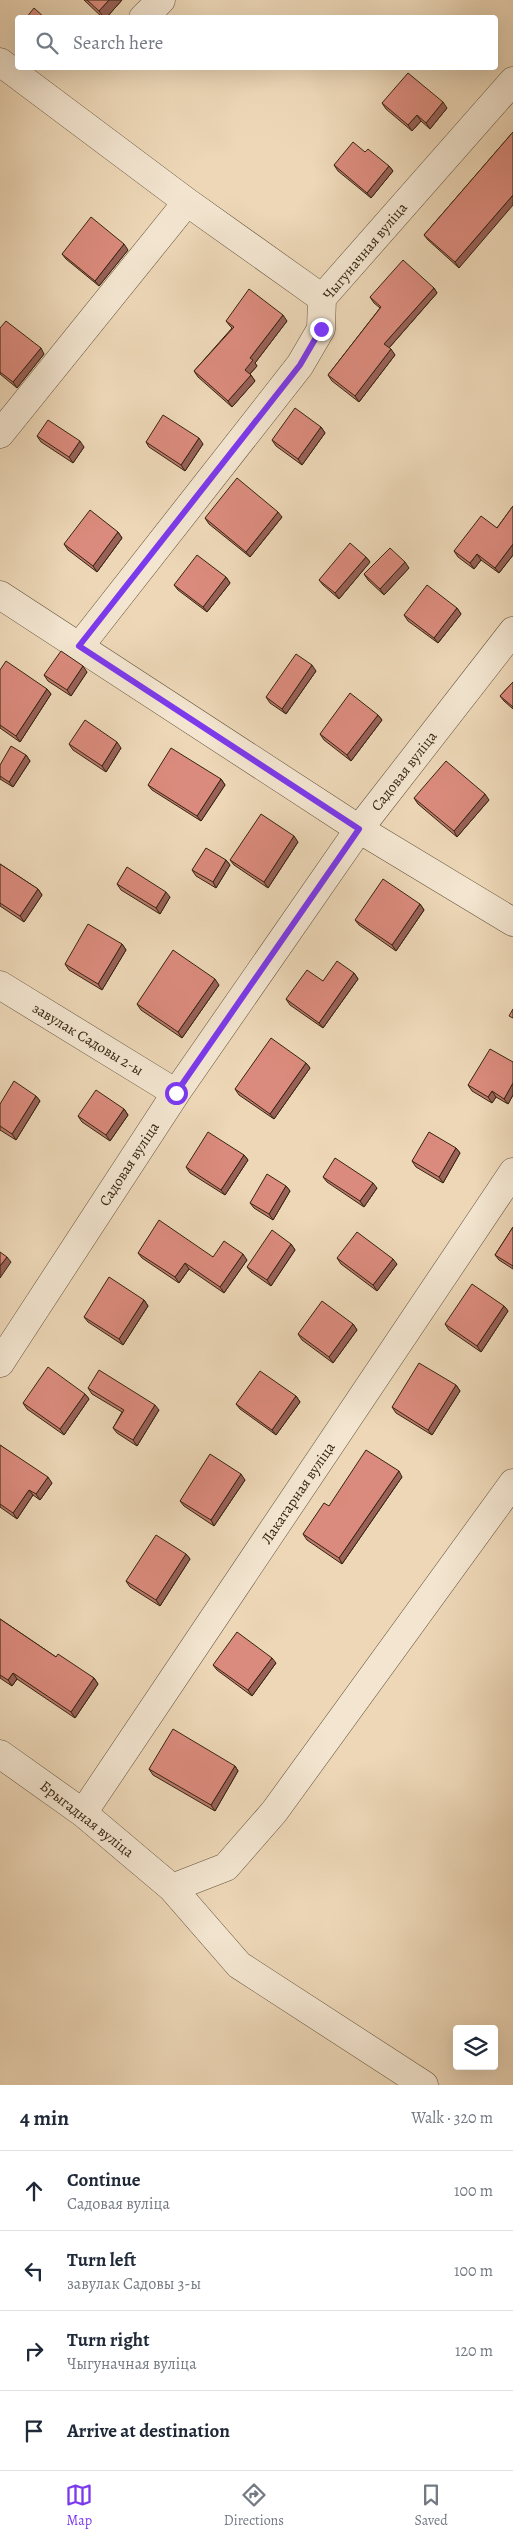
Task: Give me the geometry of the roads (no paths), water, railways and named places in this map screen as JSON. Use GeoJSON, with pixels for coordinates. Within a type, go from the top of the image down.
{"type":"FeatureCollection","features":[{"type":"Feature","properties":{"kind":"street"},"geometry":{"type":"LineString","coordinates":[[146,15],[160,0]]}},
{"type":"Feature","properties":{"kind":"street"},"geometry":{"type":"LineString","coordinates":[[0,62],[188,202],[322,298]]}},
{"type":"Feature","properties":{"kind":"street","name":"Чыгуначная вуліца"},"geometry":{"type":"LineString","coordinates":[[79,646],[300,365],[321,329],[322,298],[513,82]]}},
{"type":"Feature","properties":{"kind":"street"},"geometry":{"type":"LineString","coordinates":[[0,434],[188,202]]}},
{"type":"Feature","properties":{"kind":"street"},"geometry":{"type":"LineString","coordinates":[[0,595],[359,829],[513,922]]}},
{"type":"Feature","properties":{"kind":"street","name":"Садовая вуліца"},"geometry":{"type":"LineString","coordinates":[[0,1361],[176,1093],[359,829],[513,631]]}},
{"type":"Feature","properties":{"kind":"street","name":"завулак Садовы 2-ы"},"geometry":{"type":"LineString","coordinates":[[0,985],[176,1093]]}},
{"type":"Feature","properties":{"kind":"street","name":"Лакатарная вуліца"},"geometry":{"type":"LineString","coordinates":[[83,1813],[513,1172]]}},
{"type":"Feature","properties":{"kind":"street"},"geometry":{"type":"LineString","coordinates":[[172,1888],[226,1868],[274,1812],[513,1483]]}},
{"type":"Feature","properties":{"kind":"street","name":"Брыгадная вуліца"},"geometry":{"type":"LineString","coordinates":[[0,1754],[83,1813],[172,1888],[239,1965],[424,2085]]}}]}
